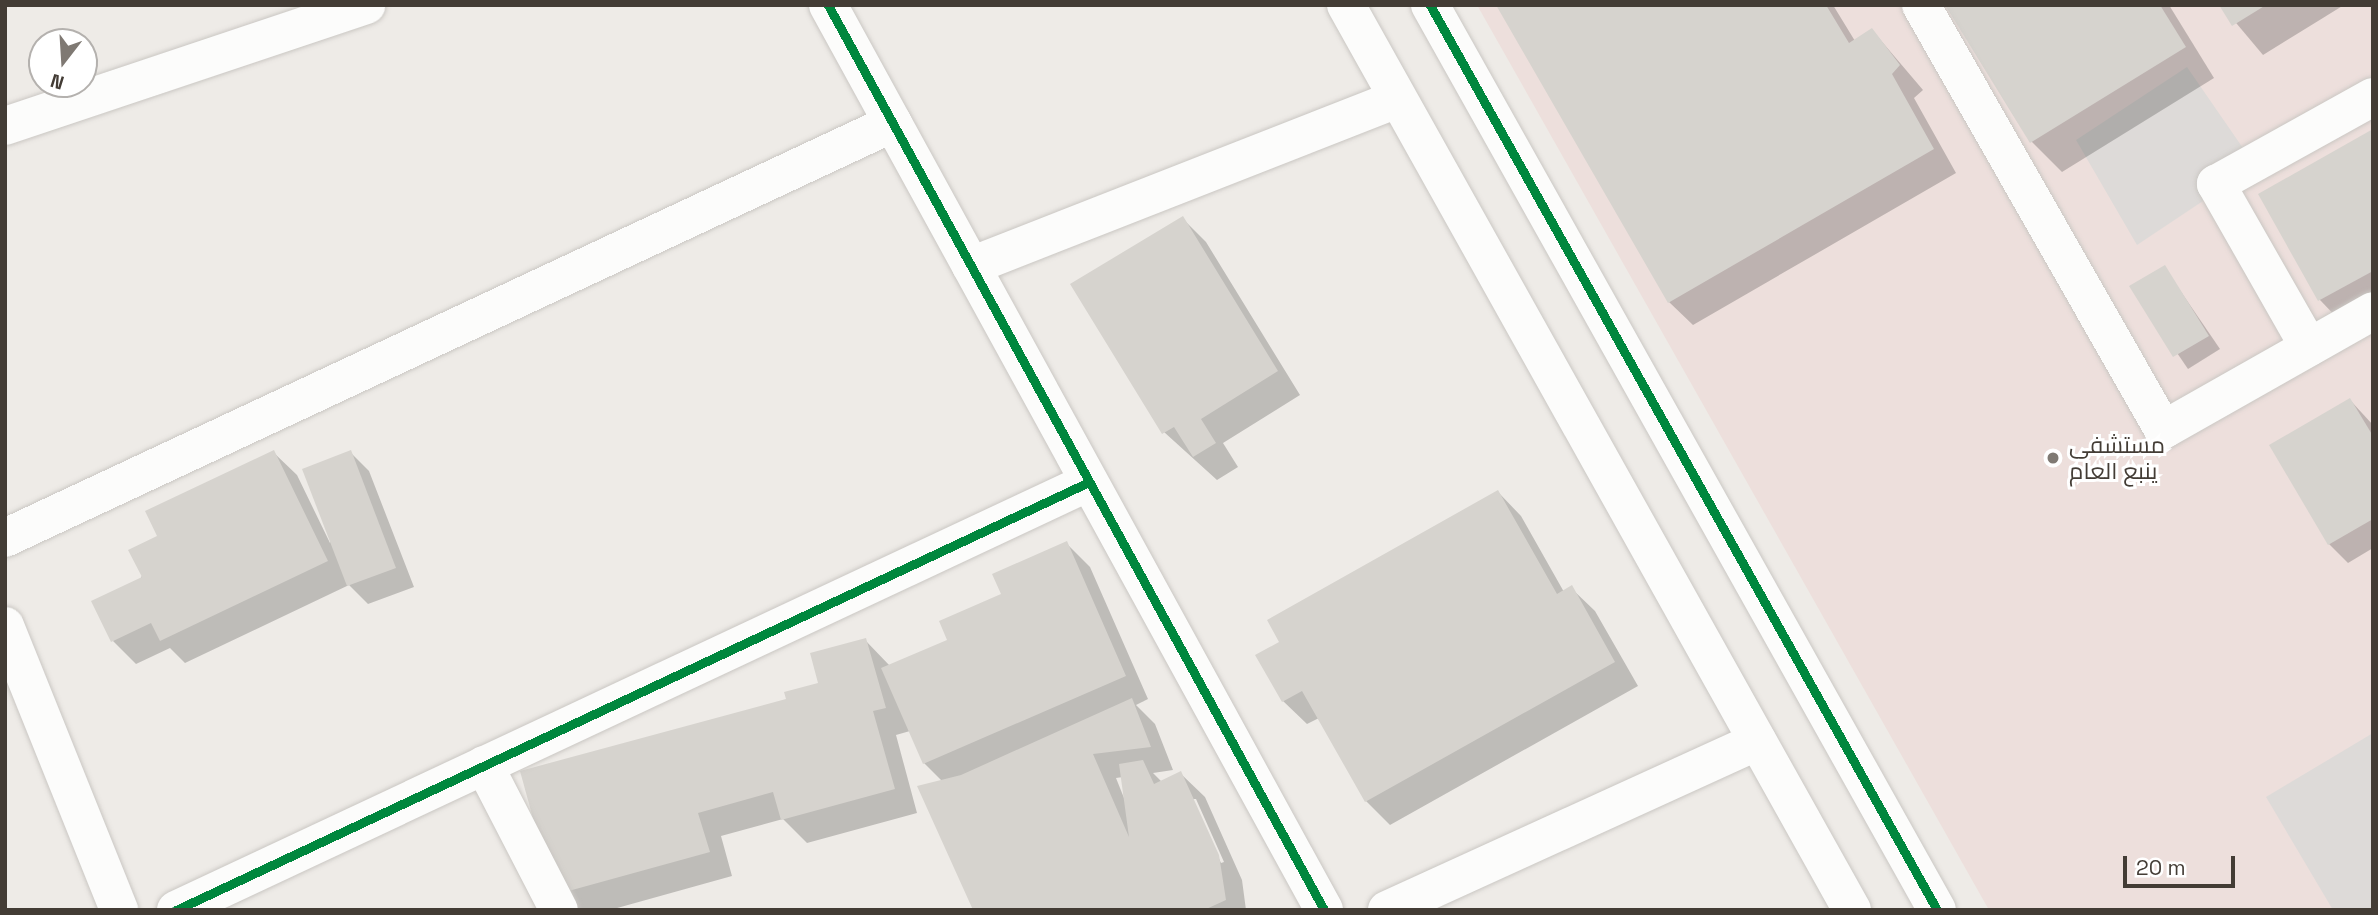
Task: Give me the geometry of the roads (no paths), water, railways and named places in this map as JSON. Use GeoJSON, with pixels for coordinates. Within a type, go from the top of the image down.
{"type":"FeatureCollection","features":[{"type":"Feature","properties":{"kind":"street"},"geometry":{"type":"LineString","coordinates":[[5,126],[366,5]]}},
{"type":"Feature","properties":{"kind":"street"},"geometry":{"type":"LineString","coordinates":[[828,5],[1324,910]]}},
{"type":"Feature","properties":{"kind":"street"},"geometry":{"type":"LineString","coordinates":[[1346,5],[1852,910]]}},
{"type":"Feature","properties":{"kind":"street"},"geometry":{"type":"LineString","coordinates":[[1430,5],[1937,910]]}},
{"type":"Feature","properties":{"kind":"street"},"geometry":{"type":"LineString","coordinates":[[1921,5],[2163,430],[2373,311]]}},
{"type":"Feature","properties":{"kind":"street"},"geometry":{"type":"LineString","coordinates":[[2309,347],[2216,184],[2373,97]]}},
{"type":"Feature","properties":{"kind":"street"},"geometry":{"type":"LineString","coordinates":[[971,266],[1398,99]]}},
{"type":"Feature","properties":{"kind":"street"},"geometry":{"type":"LineString","coordinates":[[5,538],[893,123]]}},
{"type":"Feature","properties":{"kind":"street"},"geometry":{"type":"LineString","coordinates":[[176,910],[1089,482]]}},
{"type":"Feature","properties":{"kind":"street"},"geometry":{"type":"LineString","coordinates":[[5,626],[119,910]]}},
{"type":"Feature","properties":{"kind":"street"},"geometry":{"type":"LineString","coordinates":[[1387,910],[1757,741]]}},
{"type":"Feature","properties":{"kind":"street"},"geometry":{"type":"LineString","coordinates":[[484,765],[559,910]]}},
{"type":"Feature","properties":{"kind":"place","name":"مستشفى ينبع العام"},"geometry":{"type":"Point","coordinates":[2053,458]}}]}
